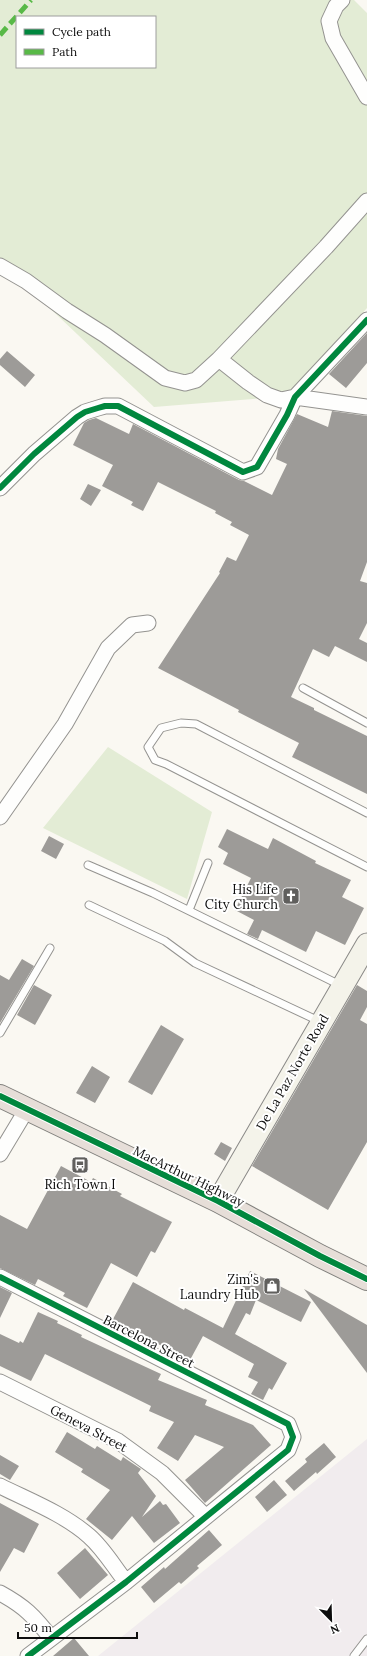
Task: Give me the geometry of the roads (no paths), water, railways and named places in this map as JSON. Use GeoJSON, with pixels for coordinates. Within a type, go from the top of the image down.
{"type":"FeatureCollection","features":[{"type":"Feature","properties":{"kind":"highway","name":"MacArthur Highway"},"geometry":{"type":"LineString","coordinates":[[0,1096],[218,1202],[367,1279]]}},
{"type":"Feature","properties":{"kind":"street"},"geometry":{"type":"LineString","coordinates":[[342,0],[336,6],[328,21],[333,38],[367,97]]}},
{"type":"Feature","properties":{"kind":"street"},"geometry":{"type":"LineString","coordinates":[[0,266],[26,281],[165,378],[185,383],[196,380],[219,359],[326,247],[367,201]]}},
{"type":"Feature","properties":{"kind":"street"},"geometry":{"type":"LineString","coordinates":[[0,488],[34,454],[77,417],[85,412],[105,406],[118,406],[244,472],[251,470],[257,467],[287,415],[295,397],[367,320]]}},
{"type":"Feature","properties":{"kind":"street"},"geometry":{"type":"LineString","coordinates":[[219,359],[248,382],[280,400],[295,397],[367,408]]}},
{"type":"Feature","properties":{"kind":"street"},"geometry":{"type":"LineString","coordinates":[[0,816],[65,724],[108,648],[132,625],[148,623]]}},
{"type":"Feature","properties":{"kind":"street","name":"De La Paz Norte Road"},"geometry":{"type":"LineString","coordinates":[[218,1202],[367,944]]}},
{"type":"Feature","properties":{"kind":"street"},"geometry":{"type":"LineString","coordinates":[[0,1154],[27,1109]]}},
{"type":"Feature","properties":{"kind":"street","name":"Barcelona Street"},"geometry":{"type":"LineString","coordinates":[[0,1277],[288,1424],[293,1437],[288,1450],[206,1517]]}},
{"type":"Feature","properties":{"kind":"street","name":"Geneva Street"},"geometry":{"type":"LineString","coordinates":[[0,1382],[118,1441],[162,1473],[206,1517]]}},
{"type":"Feature","properties":{"kind":"street"},"geometry":{"type":"LineString","coordinates":[[0,1486],[72,1523],[90,1537],[126,1582]]}},
{"type":"Feature","properties":{"kind":"street"},"geometry":{"type":"LineString","coordinates":[[28,1656],[126,1582],[206,1517]]}},
{"type":"Feature","properties":{"kind":"street"},"geometry":{"type":"LineString","coordinates":[[0,1593],[20,1604],[31,1613],[51,1638]]}},
{"type":"Feature","properties":{"kind":"lane"},"geometry":{"type":"LineString","coordinates":[[303,688],[367,723]]}},
{"type":"Feature","properties":{"kind":"lane"},"geometry":{"type":"LineString","coordinates":[[367,813],[196,724],[181,723],[161,728],[148,747],[155,760],[166,764],[367,867]]}},
{"type":"Feature","properties":{"kind":"lane"},"geometry":{"type":"LineString","coordinates":[[189,910],[208,863]]}},
{"type":"Feature","properties":{"kind":"lane"},"geometry":{"type":"LineString","coordinates":[[88,865],[189,910],[342,986]]}},
{"type":"Feature","properties":{"kind":"lane"},"geometry":{"type":"LineString","coordinates":[[89,905],[165,942],[195,963],[321,1022]]}},
{"type":"Feature","properties":{"kind":"lane"},"geometry":{"type":"LineString","coordinates":[[0,1033],[50,948]]}},
{"type":"Feature","properties":{"kind":"lane"},"geometry":{"type":"LineString","coordinates":[[354,1656],[367,1639]]}},
{"type":"Feature","properties":{"kind":"place","name":"His Life City Church"},"geometry":{"type":"Point","coordinates":[291,896]}},
{"type":"Feature","properties":{"kind":"place","name":"Rich Town I"},"geometry":{"type":"Point","coordinates":[80,1165]}},
{"type":"Feature","properties":{"kind":"place","name":"Zim's Laundry Hub"},"geometry":{"type":"Point","coordinates":[272,1286]}}]}
